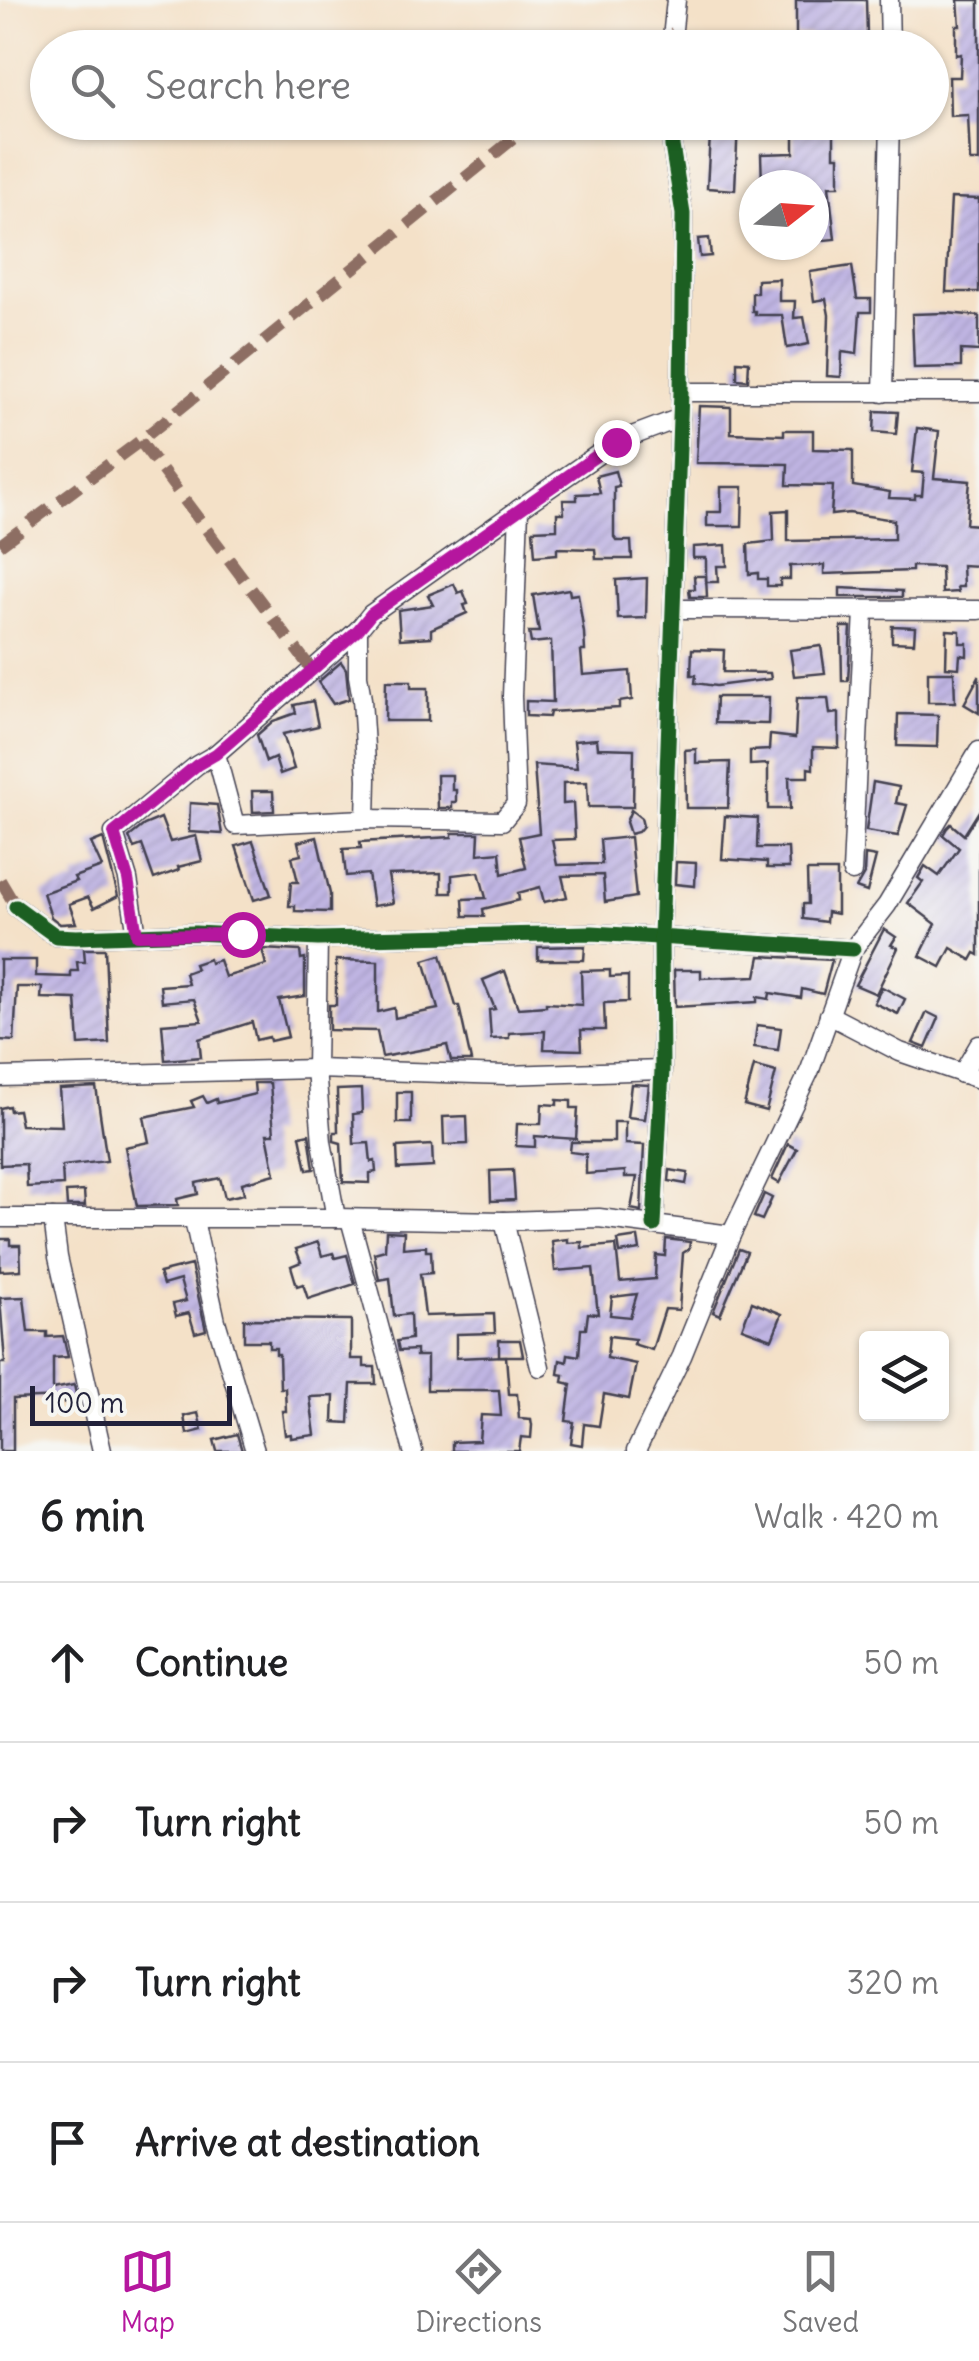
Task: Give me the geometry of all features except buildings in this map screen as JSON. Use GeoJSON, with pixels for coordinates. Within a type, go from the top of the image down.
{"type":"FeatureCollection","features":[{"type":"Feature","properties":{"kind":"street"},"geometry":{"type":"LineString","coordinates":[[674,30],[676,0]]}},
{"type":"Feature","properties":{"kind":"street"},"geometry":{"type":"LineString","coordinates":[[889,0],[890,30]]}},
{"type":"Feature","properties":{"kind":"street"},"geometry":{"type":"LineString","coordinates":[[654,1224],[662,1070],[661,936],[681,392],[683,214],[672,140]]}},
{"type":"Feature","properties":{"kind":"street"},"geometry":{"type":"LineString","coordinates":[[884,393],[890,140]]}},
{"type":"Feature","properties":{"kind":"street"},"geometry":{"type":"LineString","coordinates":[[681,392],[979,392]]}},
{"type":"Feature","properties":{"kind":"street"},"geometry":{"type":"LineString","coordinates":[[137,935],[128,879],[114,833],[216,754],[358,630],[371,614],[616,442],[680,418]]}},
{"type":"Feature","properties":{"kind":"street"},"geometry":{"type":"LineString","coordinates":[[216,754],[235,826],[366,820],[502,821],[516,804],[512,696],[519,510]]}},
{"type":"Feature","properties":{"kind":"street"},"geometry":{"type":"LineString","coordinates":[[674,609],[979,610]]}},
{"type":"Feature","properties":{"kind":"street"},"geometry":{"type":"LineString","coordinates":[[852,872],[864,610]]}},
{"type":"Feature","properties":{"kind":"street"},"geometry":{"type":"LineString","coordinates":[[358,630],[366,820]]}},
{"type":"Feature","properties":{"kind":"street"},"geometry":{"type":"LineString","coordinates":[[636,1451],[682,1356],[731,1235],[790,1116],[853,949],[887,905],[979,752]]}},
{"type":"Feature","properties":{"kind":"street"},"geometry":{"type":"LineString","coordinates":[[16,907],[56,936],[195,933],[318,939],[592,933],[853,949]]}},
{"type":"Feature","properties":{"kind":"street"},"geometry":{"type":"LineString","coordinates":[[318,939],[316,1069],[322,1142],[413,1451]]}},
{"type":"Feature","properties":{"kind":"street"},"geometry":{"type":"LineString","coordinates":[[829,1015],[900,1052],[971,1076],[979,1045]]}},
{"type":"Feature","properties":{"kind":"street"},"geometry":{"type":"LineString","coordinates":[[0,1077],[316,1069],[506,1075],[662,1070]]}},
{"type":"Feature","properties":{"kind":"street"},"geometry":{"type":"LineString","coordinates":[[0,1218],[504,1222],[600,1218],[731,1235]]}},
{"type":"Feature","properties":{"kind":"street"},"geometry":{"type":"LineString","coordinates":[[52,1218],[102,1451]]}},
{"type":"Feature","properties":{"kind":"street"},"geometry":{"type":"LineString","coordinates":[[194,1220],[216,1321],[255,1451]]}},
{"type":"Feature","properties":{"kind":"street"},"geometry":{"type":"LineString","coordinates":[[504,1222],[540,1367]]}},
{"type":"Feature","properties":{"kind":"marked path"},"geometry":{"type":"LineString","coordinates":[[0,545],[140,441],[512,140]]}},
{"type":"Feature","properties":{"kind":"marked path"},"geometry":{"type":"LineString","coordinates":[[140,441],[312,670]]}},
{"type":"Feature","properties":{"kind":"marked path"},"geometry":{"type":"LineString","coordinates":[[0,880],[16,907]]}},
{"type":"Feature","properties":{"kind":"cycle path"},"geometry":{"type":"LineString","coordinates":[[654,1225],[681,392],[683,214],[672,140]]}},
{"type":"Feature","properties":{"kind":"cycle path"},"geometry":{"type":"LineString","coordinates":[[16,907],[56,936],[195,933],[318,939],[592,933],[853,949]]}},
{"type":"Feature","properties":{"kind":"route"},"geometry":{"type":"LineString","coordinates":[[242,934],[137,935],[128,879],[114,833],[216,754],[358,630],[371,614],[616,442]]}}]}
